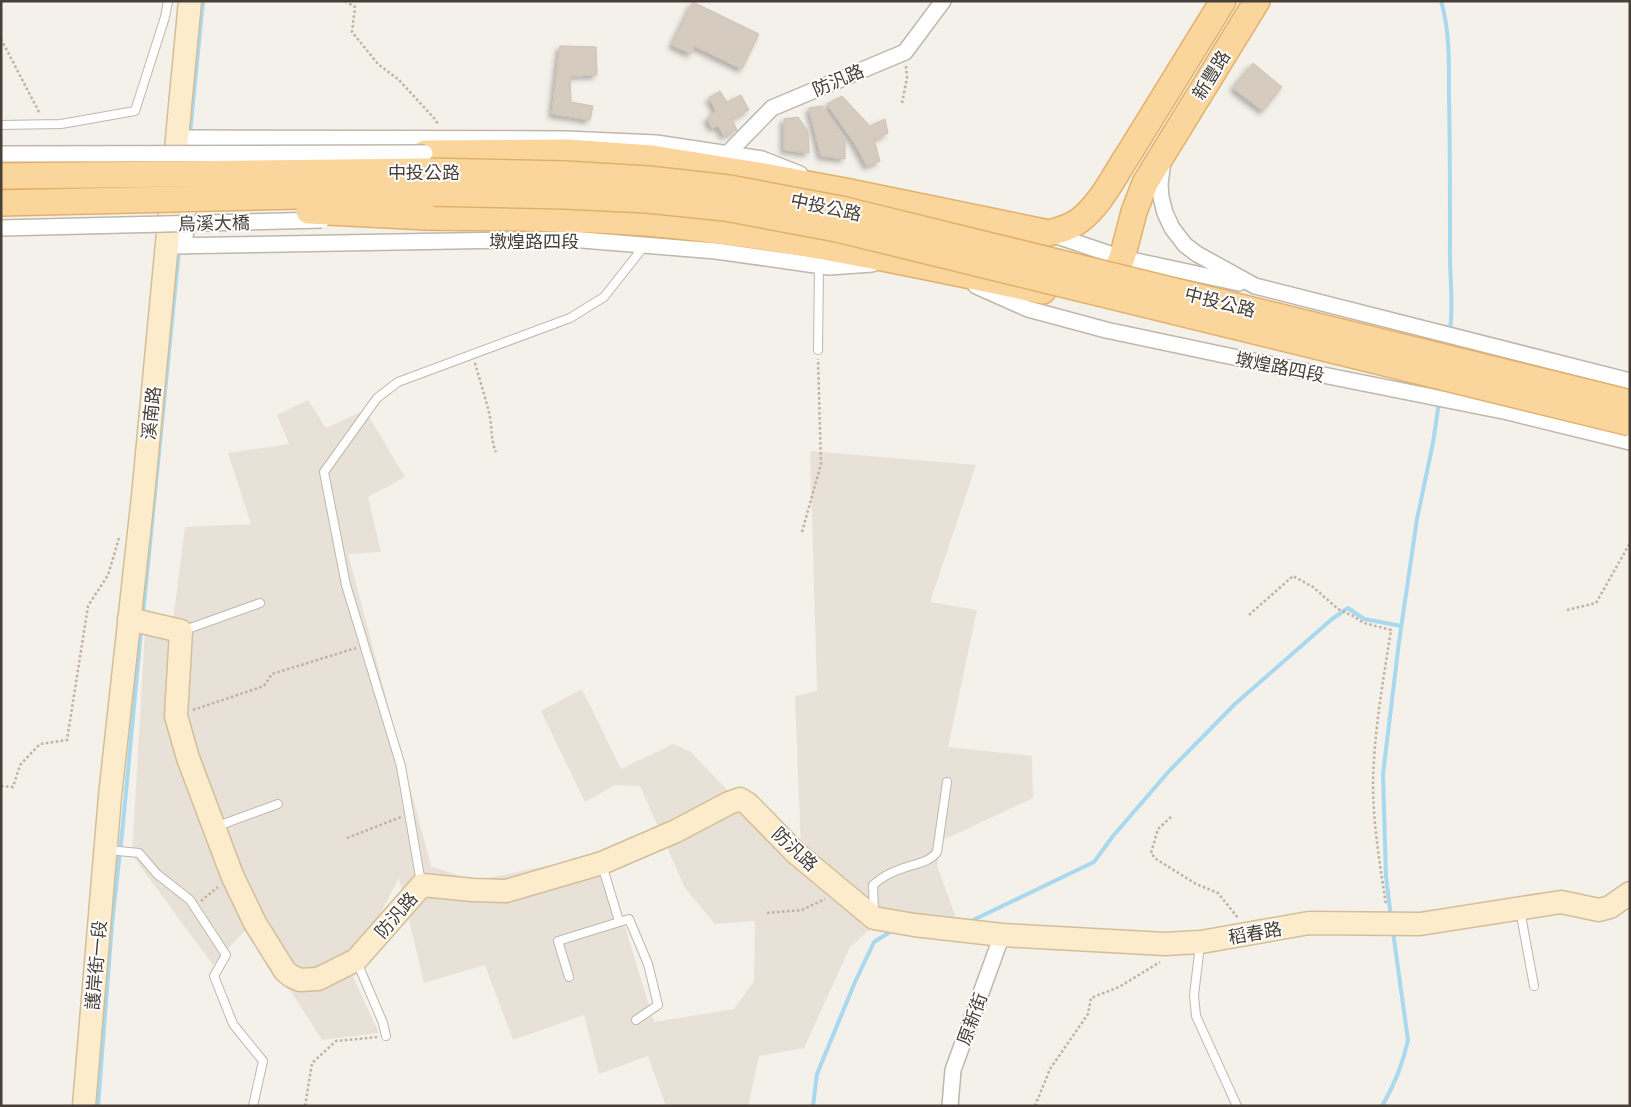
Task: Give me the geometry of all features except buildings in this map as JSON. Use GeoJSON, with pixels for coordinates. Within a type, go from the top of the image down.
{"type":"FeatureCollection","features":[{"type":"Feature","properties":{"kind":"main road","name":"新豐路"},"geometry":{"type":"LineString","coordinates":[[1049,233],[1065,228],[1080,220],[1091,210],[1140,136],[1223,1]]}},
{"type":"Feature","properties":{"kind":"main road","name":"新豐路"},"geometry":{"type":"LineString","coordinates":[[1,214],[280,209],[427,218],[564,218],[647,223],[721,231],[835,249],[1055,294],[1070,295],[1084,293],[1098,288],[1117,269],[1145,183],[1257,1]]}},
{"type":"Feature","properties":{"kind":"main road"},"geometry":{"type":"LineString","coordinates":[[1,166],[290,164],[425,153],[567,152],[652,158],[758,175],[1049,233]]}},
{"type":"Feature","properties":{"kind":"main road","name":"中投公路"},"geometry":{"type":"LineString","coordinates":[[1,176],[436,171],[574,174],[648,179],[729,188],[841,209],[1630,403]]}},
{"type":"Feature","properties":{"kind":"main road","name":"中投公路"},"geometry":{"type":"LineString","coordinates":[[1,203],[426,193],[647,200],[725,208],[837,229],[1630,423]]}},
{"type":"Feature","properties":{"kind":"street","name":"溪南路"},"geometry":{"type":"LineString","coordinates":[[108,824],[129,619],[176,246],[186,138],[190,1]]}},
{"type":"Feature","properties":{"kind":"street"},"geometry":{"type":"LineString","coordinates":[[905,52],[943,1]]}},
{"type":"Feature","properties":{"kind":"street","name":"防汎路"},"geometry":{"type":"LineString","coordinates":[[728,153],[772,108],[905,52]]}},
{"type":"Feature","properties":{"kind":"street"},"geometry":{"type":"LineString","coordinates":[[186,138],[566,139],[646,142],[762,159],[845,192]]}},
{"type":"Feature","properties":{"kind":"street"},"geometry":{"type":"LineString","coordinates":[[1165,150],[1160,184],[1161,197],[1165,213],[1172,228],[1185,244],[1197,254],[1255,286]]}},
{"type":"Feature","properties":{"kind":"street"},"geometry":{"type":"LineString","coordinates":[[1,154],[425,153]]}},
{"type":"Feature","properties":{"kind":"street","name":"烏溪大橋"},"geometry":{"type":"LineString","coordinates":[[1,228],[427,218]]}},
{"type":"Feature","properties":{"kind":"street"},"geometry":{"type":"LineString","coordinates":[[1049,233],[1122,258],[1255,286],[1630,381]]}},
{"type":"Feature","properties":{"kind":"street","name":"墩煌路四段"},"geometry":{"type":"LineString","coordinates":[[176,246],[570,239],[716,252],[829,267],[898,261]]}},
{"type":"Feature","properties":{"kind":"street","name":"墩煌路四段"},"geometry":{"type":"LineString","coordinates":[[938,269],[1028,309],[1106,330],[1508,412],[1630,442]]}},
{"type":"Feature","properties":{"kind":"street"},"geometry":{"type":"LineString","coordinates":[[1508,412],[1524,354]]}},
{"type":"Feature","properties":{"kind":"street"},"geometry":{"type":"LineString","coordinates":[[129,619],[181,632]]}},
{"type":"Feature","properties":{"kind":"street","name":"防汎路"},"geometry":{"type":"LineString","coordinates":[[181,632],[176,716],[188,758],[232,874],[255,923],[285,971],[300,980],[318,979],[356,960],[422,885],[472,890],[506,890],[602,863],[676,831],[729,803],[740,800],[748,804],[796,853],[874,918]]}},
{"type":"Feature","properties":{"kind":"street","name":"護岸街一段"},"geometry":{"type":"LineString","coordinates":[[84,1106],[108,824]]}},
{"type":"Feature","properties":{"kind":"street","name":"稻春路"},"geometry":{"type":"LineString","coordinates":[[874,918],[914,925],[1002,935],[1165,944],[1200,942],[1309,923],[1420,924],[1561,902],[1599,910],[1610,907],[1630,893]]}},
{"type":"Feature","properties":{"kind":"street","name":"原新街"},"geometry":{"type":"LineString","coordinates":[[950,1106],[953,1070],[1002,935]]}},
{"type":"Feature","properties":{"kind":"lane"},"geometry":{"type":"LineString","coordinates":[[1,125],[61,124],[134,111],[168,1]]}},
{"type":"Feature","properties":{"kind":"lane"},"geometry":{"type":"LineString","coordinates":[[422,885],[401,766],[346,585],[324,472],[377,398],[398,382],[570,318],[604,297],[645,245]]}},
{"type":"Feature","properties":{"kind":"lane"},"geometry":{"type":"LineString","coordinates":[[818,350],[819,266]]}},
{"type":"Feature","properties":{"kind":"lane"},"geometry":{"type":"LineString","coordinates":[[181,632],[260,603]]}},
{"type":"Feature","properties":{"kind":"lane"},"geometry":{"type":"LineString","coordinates":[[874,918],[873,885],[881,878],[900,869],[932,858],[936,852],[947,782]]}},
{"type":"Feature","properties":{"kind":"lane"},"geometry":{"type":"LineString","coordinates":[[214,828],[278,804]]}},
{"type":"Feature","properties":{"kind":"lane"},"geometry":{"type":"LineString","coordinates":[[106,850],[139,853],[156,874],[190,900],[226,955],[214,976],[233,1024],[264,1061],[252,1106]]}},
{"type":"Feature","properties":{"kind":"lane"},"geometry":{"type":"LineString","coordinates":[[602,863],[618,921]]}},
{"type":"Feature","properties":{"kind":"lane"},"geometry":{"type":"LineString","coordinates":[[1519,908],[1534,986]]}},
{"type":"Feature","properties":{"kind":"lane"},"geometry":{"type":"LineString","coordinates":[[568,977],[558,941],[629,919],[648,964],[658,1005],[636,1020]]}},
{"type":"Feature","properties":{"kind":"lane"},"geometry":{"type":"LineString","coordinates":[[1200,942],[1194,995],[1196,1016],[1237,1106]]}},
{"type":"Feature","properties":{"kind":"lane"},"geometry":{"type":"LineString","coordinates":[[356,960],[383,1023],[386,1036]]}},
{"type":"Feature","properties":{"kind":"path"},"geometry":{"type":"LineString","coordinates":[[345,1],[355,7],[352,32],[378,64],[398,79],[434,118],[445,139]]}},
{"type":"Feature","properties":{"kind":"path"},"geometry":{"type":"LineString","coordinates":[[1,39],[46,125]]}},
{"type":"Feature","properties":{"kind":"path"},"geometry":{"type":"LineString","coordinates":[[902,103],[906,78],[905,52]]}},
{"type":"Feature","properties":{"kind":"path"},"geometry":{"type":"LineString","coordinates":[[802,532],[821,464],[818,350]]}},
{"type":"Feature","properties":{"kind":"path"},"geometry":{"type":"LineString","coordinates":[[472,354],[492,427],[492,443],[496,452]]}},
{"type":"Feature","properties":{"kind":"path"},"geometry":{"type":"LineString","coordinates":[[1,786],[13,787],[20,765],[40,744],[67,740],[88,606],[108,574],[122,530]]}},
{"type":"Feature","properties":{"kind":"path"},"geometry":{"type":"LineString","coordinates":[[1567,610],[1596,603],[1630,543]]}},
{"type":"Feature","properties":{"kind":"path"},"geometry":{"type":"LineString","coordinates":[[1249,615],[1293,576],[1313,587],[1338,609],[1364,623],[1391,630],[1378,716],[1374,784],[1376,843],[1389,924]]}},
{"type":"Feature","properties":{"kind":"path"},"geometry":{"type":"LineString","coordinates":[[176,716],[264,686],[272,674],[364,646]]}},
{"type":"Feature","properties":{"kind":"path"},"geometry":{"type":"LineString","coordinates":[[347,838],[409,814]]}},
{"type":"Feature","properties":{"kind":"path"},"geometry":{"type":"LineString","coordinates":[[1171,817],[1158,829],[1151,853],[1156,859],[1196,884],[1218,893],[1250,934]]}},
{"type":"Feature","properties":{"kind":"path"},"geometry":{"type":"LineString","coordinates":[[194,906],[232,874]]}},
{"type":"Feature","properties":{"kind":"path"},"geometry":{"type":"LineString","coordinates":[[767,913],[802,910],[841,890]]}},
{"type":"Feature","properties":{"kind":"path"},"geometry":{"type":"LineString","coordinates":[[1035,1106],[1050,1069],[1088,1014],[1091,998],[1119,987],[1157,965],[1163,959],[1165,944]]}},
{"type":"Feature","properties":{"kind":"path"},"geometry":{"type":"LineString","coordinates":[[305,1106],[312,1063],[336,1040],[386,1036]]}},
{"type":"Feature","properties":{"kind":"shaded area"},"geometry":{"type":"Polygon","coordinates":[[[308,400],[326,428],[365,410],[405,477],[368,497],[381,552],[348,554],[431,866],[474,881],[603,854],[654,1022],[734,1009],[754,981],[755,921],[715,924],[685,888],[640,786],[615,785],[585,802],[541,711],[582,689],[621,769],[673,744],[691,752],[787,853],[801,849],[795,696],[817,691],[810,451],[976,465],[930,602],[977,610],[948,747],[1032,756],[1033,798],[941,841],[937,866],[957,921],[885,916],[850,947],[804,1048],[759,1056],[748,1106],[666,1106],[648,1056],[599,1074],[584,1015],[513,1040],[485,965],[424,983],[399,878],[350,970],[379,1033],[322,1040],[249,926],[213,965],[132,855],[145,632],[171,636],[185,527],[251,524],[228,453],[289,444],[277,415],[308,400]]]}},
{"type":"Feature","properties":{"kind":"waterway"},"geometry":{"type":"LineString","coordinates":[[190,133],[203,1]]}},
{"type":"Feature","properties":{"kind":"waterway"},"geometry":{"type":"LineString","coordinates":[[1441,1],[1446,24],[1449,60],[1452,309],[1450,331]]}},
{"type":"Feature","properties":{"kind":"waterway"},"geometry":{"type":"LineString","coordinates":[[143,614],[179,250]]}},
{"type":"Feature","properties":{"kind":"waterway"},"geometry":{"type":"LineString","coordinates":[[1391,918],[1386,877],[1383,774],[1399,642],[1417,519],[1433,443],[1439,402]]}},
{"type":"Feature","properties":{"kind":"waterway"},"geometry":{"type":"LineString","coordinates":[[967,923],[1094,862],[1113,836],[1170,770],[1235,704],[1332,619],[1348,608],[1364,619],[1401,626]]}},
{"type":"Feature","properties":{"kind":"waterway"},"geometry":{"type":"LineString","coordinates":[[98,1106],[112,924],[141,631]]}},
{"type":"Feature","properties":{"kind":"waterway"},"geometry":{"type":"LineString","coordinates":[[813,1106],[817,1074],[855,982],[874,942],[893,930]]}},
{"type":"Feature","properties":{"kind":"waterway"},"geometry":{"type":"LineString","coordinates":[[1382,1106],[1398,1074],[1408,1040],[1393,932]]}}]}
